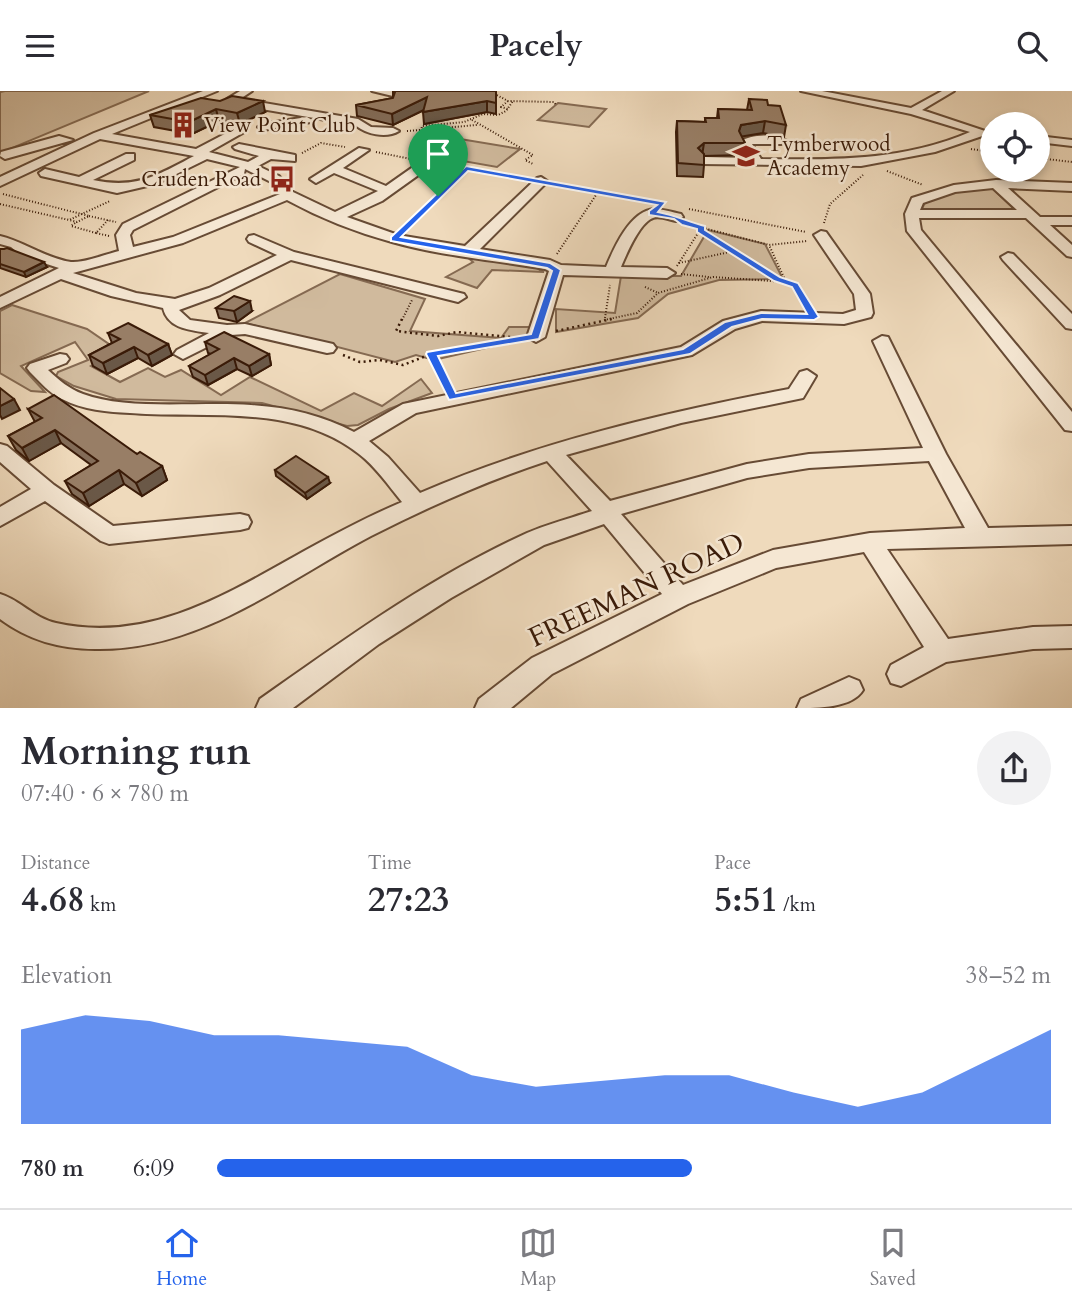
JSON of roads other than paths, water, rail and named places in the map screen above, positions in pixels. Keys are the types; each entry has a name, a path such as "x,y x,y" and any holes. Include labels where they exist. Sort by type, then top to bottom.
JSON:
{"street":[{"path":"0,182 98,135 212,91"},
{"path":"247,91 231,101 360,123 363,132 393,131"},
{"path":"377,91 397,95"},
{"path":"806,91 912,111 980,131"},
{"path":"912,111 949,91"},
{"path":"264,127 364,110"},
{"path":"45,173 117,189 148,184 242,129"},
{"path":"98,135 206,151"},
{"path":"705,161 844,164 866,162 949,145 980,135"},
{"path":"162,136 275,179 288,195 333,218 394,239 553,268 673,268"},
{"path":"5,155 59,139 82,142"},
{"path":"757,162 745,142 762,139 781,141"},
{"path":"1050,140 1072,143"},
{"path":"239,147 291,158"},
{"path":"316,179 363,150"},
{"path":"127,253 123,235 130,226 188,199 269,155"},
{"path":"80,181 130,157"},
{"path":"333,218 372,201 427,163"},
{"path":"332,169 354,174 371,185 388,190"},
{"path":"467,253 541,181"},
{"path":"996,184 1072,253"},
{"path":"1072,187 996,184 957,186 937,191 917,201 912,214 914,231 1063,401 1072,425"},
{"path":"0,303 66,270 189,236 241,212 288,195"},
{"path":"612,270 620,251 645,216 657,208 676,217"},
{"path":"912,214 1072,221"},
{"path":"254,239 289,255 458,297"},
{"path":"356,441 410,408 686,351 729,325 761,316 844,319 864,313 862,294 818,239"},
{"path":"0,240 16,244 27,253 66,270 82,281 176,304"},
{"path":"289,255 170,309 175,318 186,324 227,330 244,328 327,348"},
{"path":"1008,257 1072,324"},
{"path":"536,337 553,268"},
{"path":"183,354 227,330"},
{"path":"882,341 936,454 981,536"},
{"path":"60,359 36,368 59,390 81,400 111,406 279,413 320,425 356,441 385,465 415,503"},
{"path":"0,604 14,617 39,630 62,636 100,640 131,638 176,628 213,615 415,503 518,463 609,434 678,416 796,394 807,376"},
{"path":"0,451 46,491 109,535 240,522"},
{"path":"552,453 679,597"},
{"path":"270,708 370,636 442,591 536,539 606,512 747,471 809,461 936,454"},
{"path":"0,518 46,491"},
{"name":"FREEMAN ROAD","path":"489,708 542,666 679,597 773,559 870,542 981,536 1072,535"},
{"path":"870,542 941,651"},
{"path":"901,674 941,651 1033,638 1072,637"},
{"path":"813,707 849,690"}],"place":[{"name":"View Point Club","path":"183,125"},
{"name":"Tymberwood Academy","path":"746,156"},
{"name":"Cruden Road","path":"282,179"}]}
